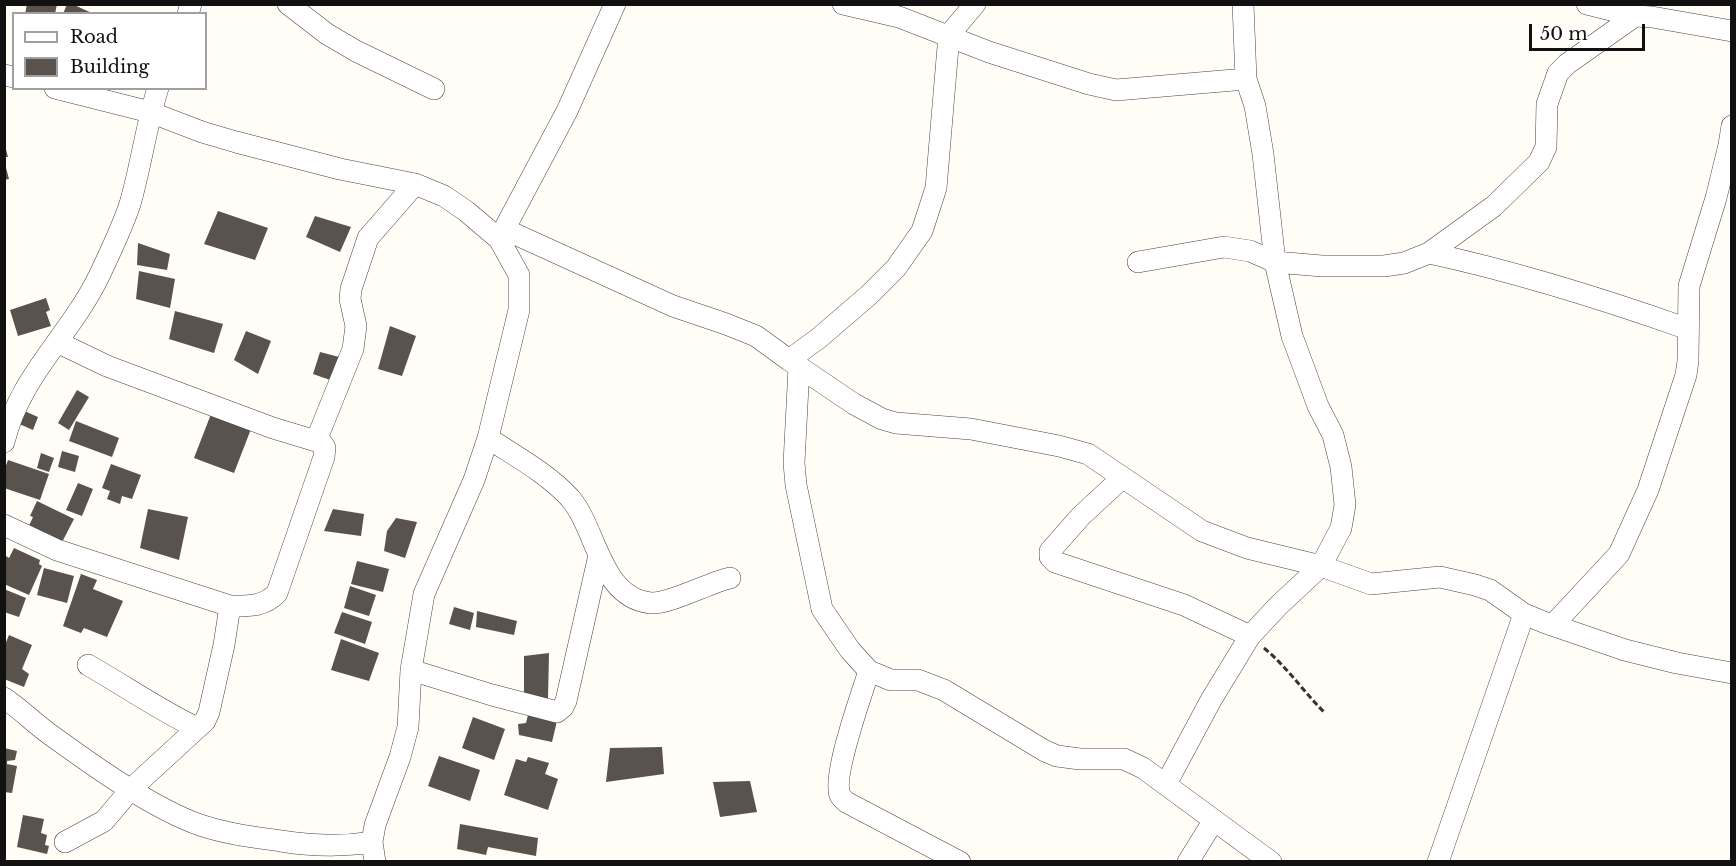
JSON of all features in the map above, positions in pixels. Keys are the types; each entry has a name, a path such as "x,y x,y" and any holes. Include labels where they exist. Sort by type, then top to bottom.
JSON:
{"street":[{"path":"288,4 327,34 356,51 434,89"},
{"path":"501,234 567,111 615,4"},
{"path":"843,4 899,17 1052,73 1116,90 1246,79"},
{"path":"975,4 949,35 936,188 922,231 896,268 794,364 796,485 822,609 850,650 869,671 891,680 918,680 944,690 1057,756 1080,759 1124,759 1143,768 1270,861"},
{"path":"1167,784 1211,700 1250,636 1321,566 1341,528 1345,505 1341,467 1333,435 1318,406 1292,336 1275,262 1262,144 1255,106 1246,79 1243,4"},
{"path":"1587,4 1635,16 1731,31"},
{"path":"1138,262 1224,247 1250,251 1275,262 1322,266 1384,266 1404,263 1429,253 1494,206 1539,162 1546,147 1547,104 1558,73 1635,16"},
{"path":"63,90 150,112 202,132 340,170 415,184 444,196 501,234 673,306 756,336 854,404 882,419 896,423 971,429 1088,454 1202,531 1247,548 1321,566 1371,584 1440,577 1452,579 1490,590 1524,614 1625,650 1731,673"},
{"path":"4,442 15,409 39,364 80,311 98,277 129,205 150,112 157,90"},
{"path":"1552,625 1619,554 1630,535 1648,490 1686,375 1689,286 1730,145 1731,126"},
{"path":"316,441 353,349 356,326 350,299 351,289 368,238 415,184"},
{"path":"4,698 55,738 131,789 176,815 199,825 237,835 374,852 375,825 400,757 408,727 411,670 424,594 474,480 488,438 519,310 519,275 501,234"},
{"path":"1429,253 1522,274 1688,329"},
{"path":"4,525 57,550 230,606 257,606 270,601 277,593 324,457 325,448 322,443 273,428 107,366 57,342"},
{"path":"488,438 547,478 570,498 581,515 611,576 624,592 645,602 654,603 729,578"},
{"path":"1122,478 1081,516 1050,551 1050,557 1055,562 1184,605 1250,636"},
{"path":"411,670 557,712 566,700 599,555"},
{"path":"65,842 104,821 131,789 205,721 224,645 230,606"},
{"path":"1438,861 1524,614"},
{"path":"88,665 129,688 163,712 197,728"},
{"path":"869,671 843,757 840,796 846,802 960,861"},
{"path":"1188,861 1214,820"}],"path":[{"path":"1250,636 1282,663 1324,712"}],"building":[{"path":"27,4 57,4 55,12 25,12"},
{"path":"67,4 72,4 90,12 64,12"},
{"path":"4,142 8,157 4,157"},
{"path":"4,165 9,179 4,180"},
{"path":"218,211 268,228 255,260 204,244"},
{"path":"315,216 351,227 340,252 306,237"},
{"path":"138,243 170,254 167,270 137,265"},
{"path":"139,271 175,279 170,308 136,299"},
{"path":"46,298 50,310 46,312 51,326 18,336 10,310"},
{"path":"175,311 223,324 214,353 169,339"},
{"path":"390,326 416,336 402,376 378,369"},
{"path":"246,331 271,341 258,374 234,360"},
{"path":"320,352 343,358 333,381 313,374"},
{"path":"77,390 89,397 69,430 58,423"},
{"path":"22,410 38,417 33,430 17,423"},
{"path":"211,414 251,429 234,473 194,458"},
{"path":"76,421 119,438 112,457 69,441"},
{"path":"62,451 79,456 75,472 58,467"},
{"path":"41,453 54,458 49,472 37,468"},
{"path":"8,460 49,474 40,500 4,488 4,471"},
{"path":"111,464 141,475 132,499 122,496 120,504 107,499 110,491 102,488"},
{"path":"78,483 93,489 82,516 66,510"},
{"path":"37,501 74,519 60,546 27,530"},
{"path":"148,509 188,517 179,560 140,548"},
{"path":"333,509 364,514 361,536 324,531"},
{"path":"396,518 417,522 405,558 384,551 387,531"},
{"path":"14,548 40,560 39,564 42,566 29,595 4,584 4,560 6,556 9,558"},
{"path":"357,561 389,569 383,592 351,584"},
{"path":"44,568 74,576 67,603 37,595"},
{"path":"81,574 97,580 93,589 123,601 107,637 84,628 81,633 63,626"},
{"path":"350,586 376,595 369,616 344,608"},
{"path":"4,589 26,598 19,617 4,612"},
{"path":"454,607 474,613 470,630 449,624"},
{"path":"477,611 517,621 514,635 476,627"},
{"path":"342,612 372,622 365,644 334,633"},
{"path":"9,635 32,645 22,669 29,674 24,687 4,679 4,647"},
{"path":"341,639 379,653 369,681 331,670"},
{"path":"549,653 548,699 524,696 524,656"},
{"path":"528,715 557,721 552,742 519,735 518,724 526,723"},
{"path":"473,717 505,729 494,760 462,748"},
{"path":"662,747 664,774 606,782 610,748"},
{"path":"4,748 17,751 15,760 7,761 7,764 17,766 12,793 4,792"},
{"path":"439,756 480,770 470,801 428,786"},
{"path":"528,757 549,763 545,774 558,779 548,810 504,795 516,759 526,762"},
{"path":"750,781 757,812 720,817 713,782"},
{"path":"23,815 44,819 41,833 47,835 45,845 49,846 47,854 17,847"},
{"path":"460,824 538,838 536,856 488,847 486,855 457,849"}]}
